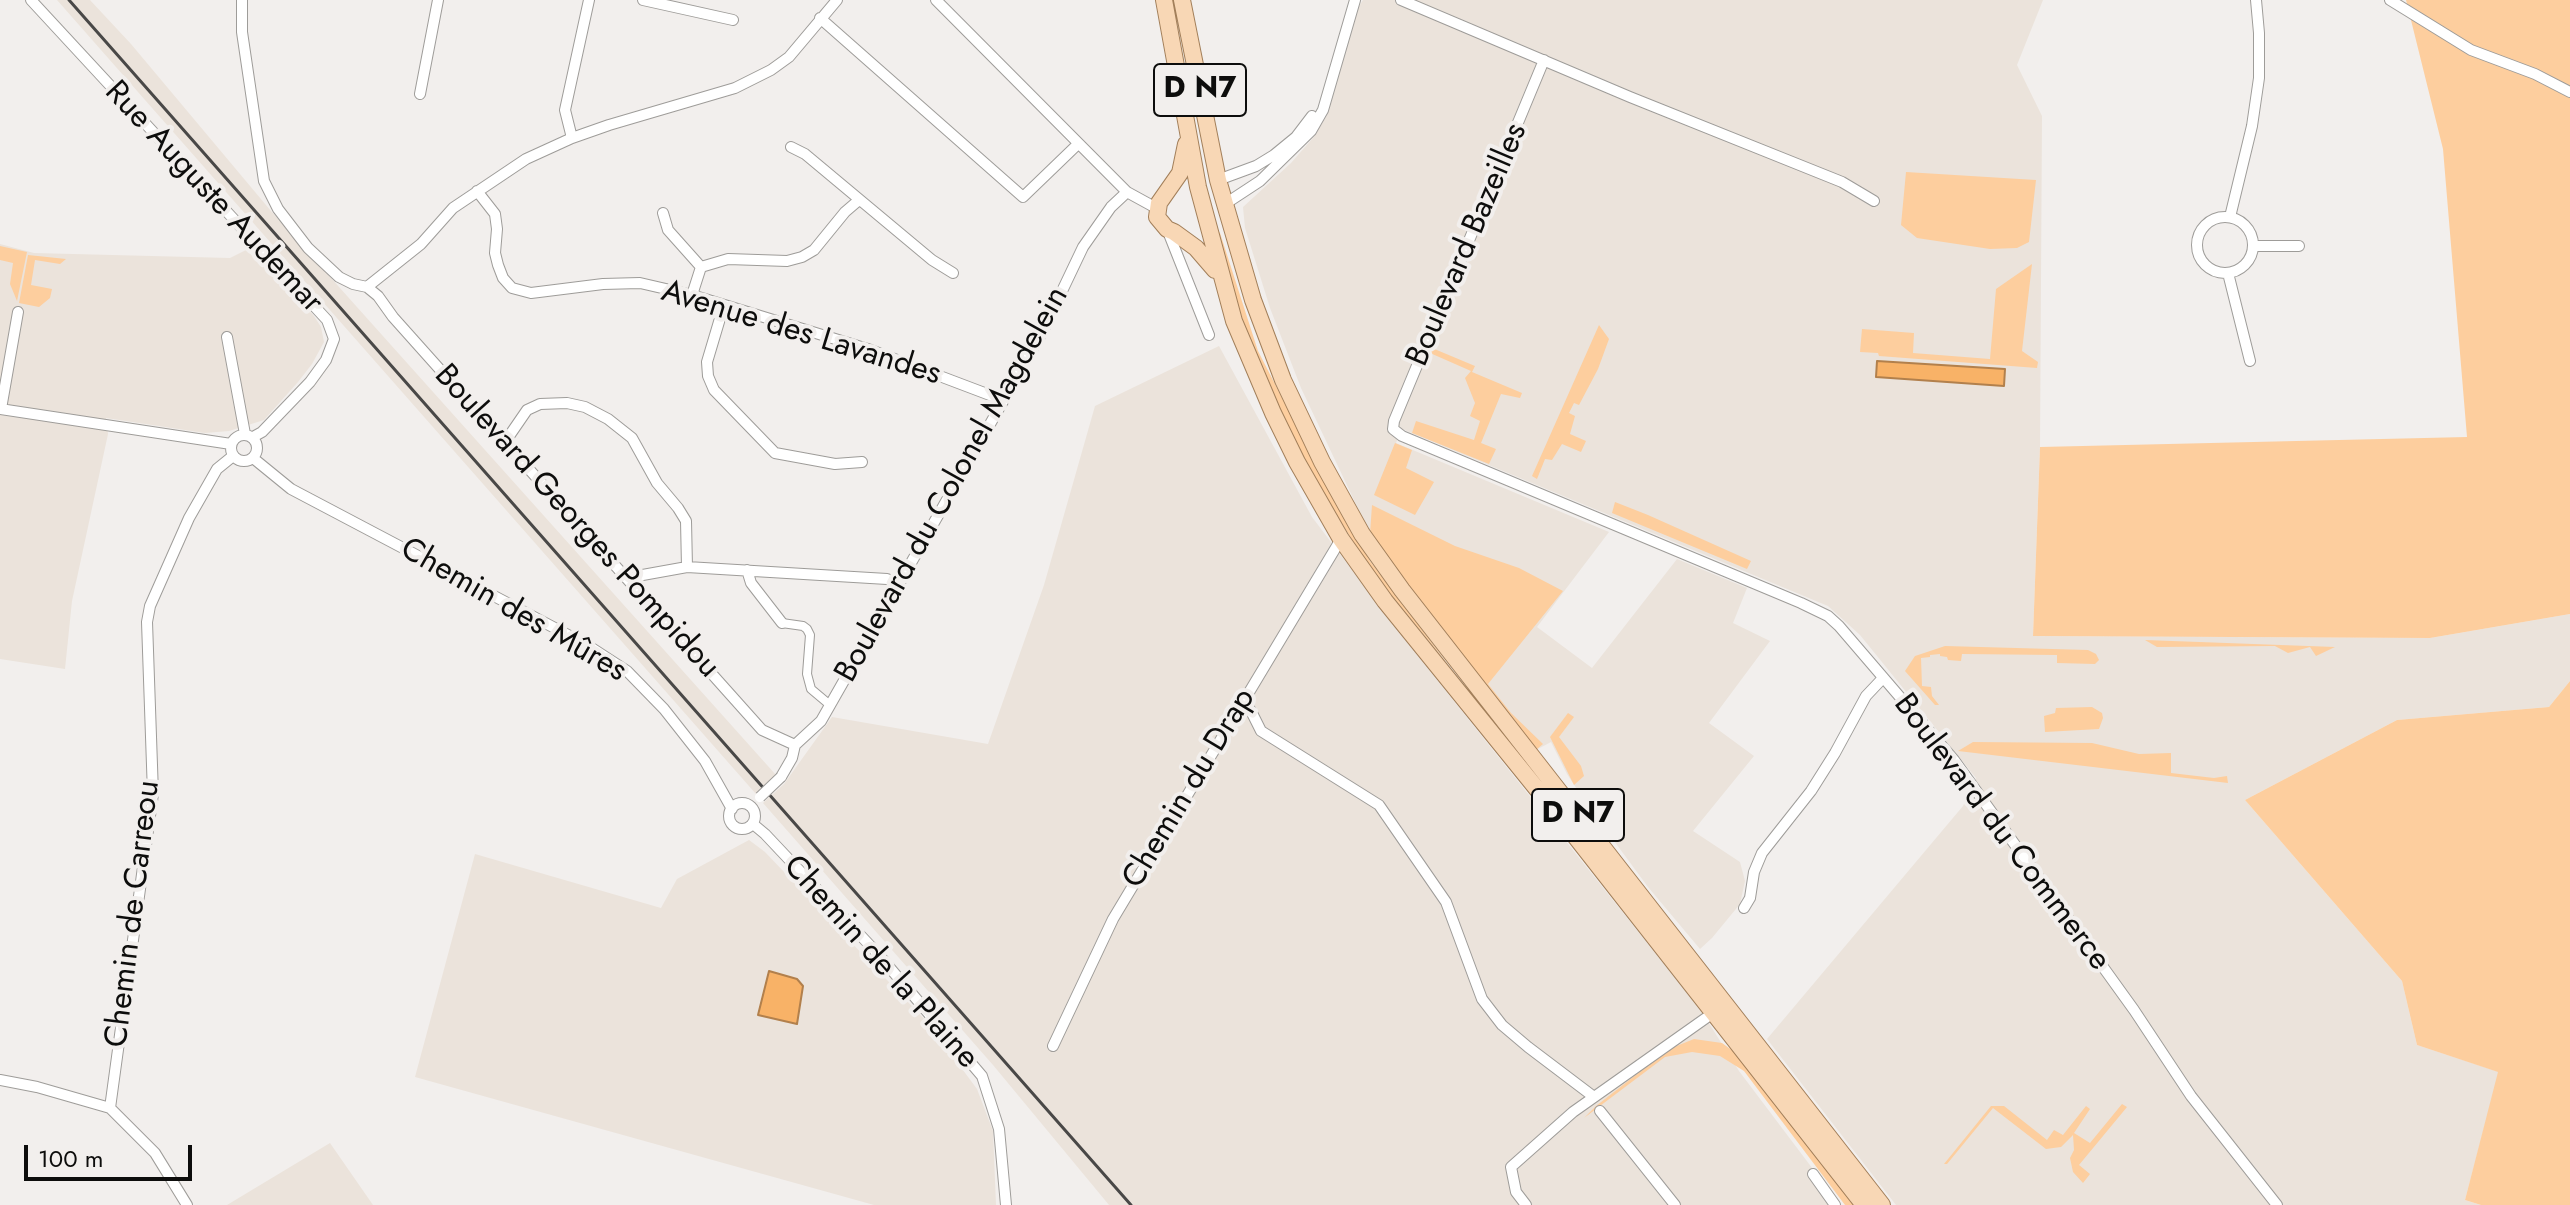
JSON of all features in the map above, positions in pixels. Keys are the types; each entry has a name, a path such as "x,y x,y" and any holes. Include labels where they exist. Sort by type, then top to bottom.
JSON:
{"main road":[{"name":"D N7","path":"1164,0 1198,187 1234,321 1261,389 1297,462 1341,539 1385,601 1575,836 1864,1205"},
{"name":"D N7","path":"1182,0 1218,180 1253,300 1283,380 1327,472 1368,543 1882,1205"},
{"path":"1187,132 1180,173 1160,203 1157,217 1196,248 1221,278"},
{"path":"1160,203 1218,180"},
{"path":"1170,230 1191,226 1225,204"}],"street":[{"name":"Rue Auguste Audemar","path":"31,0 327,320 334,339 326,360 310,382 262,432 249,436"},
{"path":"242,0 242,32 264,181 278,209 308,248 339,277 367,287 421,244 453,208 526,159 572,138 735,88 771,70 789,57 837,0"},
{"path":"420,94 438,0"},
{"path":"572,138 565,110 589,0"},
{"path":"643,0 733,20"},
{"path":"936,0 1127,192 1160,203"},
{"path":"1218,180 1256,166 1274,155 1307,124 1322,95 1348,0"},
{"path":"1225,204 1260,181 1311,131 1323,110 1355,0"},
{"path":"1401,0 1842,182 1874,201"},
{"path":"2230,217 2252,126 2259,78 2256,0"},
{"path":"2390,0 2471,50 2535,74 2570,92"},
{"path":"820,18 1023,197 1078,144"},
{"name":"Boulevard Bazeilles","path":"1393,429 1544,60"},
{"path":"791,147 805,154 932,260 953,273"},
{"name":"Avenue des Lavandes","path":"477,191 495,214 498,265 503,278 512,288 531,293 640,283 692,295 871,350 1003,400"},
{"name":"Boulevard du Colonel Magdelein","path":"751,806 781,777 792,758 795,745 821,721 1049,322 1083,247 1111,207 1127,192"},
{"path":"701,267 728,259 787,261 802,257 814,250 859,200"},
{"path":"663,213 668,230 701,267"},
{"path":"2230,217 2246,225 2253,246 2250,259 2244,266 2228,273 2210,269 2203,262 2197,244 2204,226 2212,220 2230,217"},
{"path":"1170,230 1209,335"},
{"path":"2253,246 2299,246"},
{"path":"692,295 701,267"},
{"path":"2228,273 2250,361"},
{"name":"Boulevard Georges Pompidou","path":"367,287 762,730 795,745"},
{"path":"724,305 707,362 708,376 714,390 775,453 835,464 862,462"},
{"path":"18,312 1,409 231,444"},
{"path":"227,337 249,436 257,444 253,458 243,461 233,456 231,444 236,436 249,436"},
{"path":"505,442 527,410 540,404 567,403 585,407 608,419 632,438 657,483 686,521 687,567"},
{"name":"Boulevard du Commerce","path":"1393,429 1402,436 1817,611 1839,626 1954,760 2134,1010 2191,1096 2277,1205"},
{"name":"Chemin de Carreou","path":"110,1108 153,794 147,622 150,606 189,518 217,469 233,456"},
{"name":"Chemin des Mûres","path":"253,458 291,489 587,645 627,671 664,709 705,761 732,809"},
{"name":"Chemin du Drap","path":"1053,1046 1113,919 1341,539"},
{"path":"629,581 637,576 687,567 887,579 898,584"},
{"path":"747,570 751,583 782,623 807,629 810,635 807,674 811,689 830,705"},
{"path":"1744,908 1750,898 1754,872 1762,853 1811,791 1866,696 1883,678"},
{"path":"1243,701 1261,731 1379,805 1446,902 1482,999 1502,1025 1594,1097"},
{"path":"741,803 751,806 755,818 753,824 743,829 735,826 730,819 732,809 741,803"},
{"name":"Chemin de la Plaine","path":"753,824 878,954 982,1076 999,1129 1006,1205"},
{"path":"1526,1205 1516,1192 1511,1167 1573,1112 1713,1013"},
{"path":"0,1080 110,1108 155,1153 187,1205"},
{"path":"1600,1111 1675,1205"},
{"path":"1813,1174 1835,1205"}],"shaded area":[{"path":"57,0 90,0 131,44 271,211 776,775 756,794"},
{"path":"1363,0 2043,0 2017,65 2042,116 2040,447 2033,636 2430,638 2570,614 2570,681 2549,707 2397,720 2245,800 2402,981 2417,1045 2499,1072 2465,1200 2481,1205 1896,1205 1767,1039 1963,806 1976,778 1860,635 1828,606 1402,429 1396,443 1609,532 1537,627 1592,668 1677,559 1747,588 1733,623 1770,641 1709,723 1754,756 1693,831 1740,862 1745,881 1740,904 1700,949 1648,887 1586,803 1551,742 1536,750 1370,534 1301,388 1270,308 1245,228 1243,207 1291,163 1326,117 1357,9"},
{"path":"2406,0 2570,0 2570,614 2430,638 2033,636 2040,447 2467,437 2443,149"},
{"path":"1906,172 2036,180 2029,242 2017,248 1990,249 1917,238 1901,225"},
{"path":"1217,230 1258,351 1325,481 1370,561 1451,668 1370,569 1302,458 1277,408 1250,340 1232,289"},
{"path":"0,244 34,253 230,258 246,250 314,316 321,327 324,342 312,364 264,420 229,431 205,433 106,418 108,434 72,601 65,669 0,659"},
{"path":"0,246 27,252 17,301 10,284 13,263 0,260"},
{"path":"28,255 66,259 60,264 35,260 31,285 52,289 50,298 39,307 19,303"},
{"path":"2032,264 2022,351 2038,362 2037,368 1860,352 1862,329 1914,333 1913,353 1990,359 1996,289"},
{"path":"1599,325 1609,339 1598,369 1579,405 1574,403 1569,413 1575,416 1570,434 1586,441 1581,452 1562,444 1552,460 1545,459 1537,479 1532,476"},
{"path":"1219,346 1312,517 1409,645 1700,1009 1739,1071 1840,1205 1109,1205 993,1065 763,803 784,784 832,717 988,744 1044,585 1095,406"},
{"path":"1432,348 1475,366 1472,372 1522,393 1520,398 1501,394 1481,443 1496,449 1489,464 1412,433 1416,421 1474,440 1480,421 1470,416 1475,403 1465,378 1471,371 1430,353"},
{"path":"1877,361 2005,369 2004,386 1876,377"},
{"path":"1395,443 1412,450 1406,468 1434,482 1415,515 1374,495"},
{"path":"1615,502 1751,561 1747,569 1612,513"},
{"path":"1372,505 1455,546 1519,568 1563,591 1488,684 1511,713 1543,744 1536,750 1437,628 1370,534"},
{"path":"2145,640 2335,647 2316,656 2310,647 2288,653 2275,646 2157,647"},
{"path":"1945,646 2088,650 2096,654 2099,660 2095,664 2057,663 2057,655 1962,654 1961,661 1948,660 1940,654 1930,655 1921,658 1922,686 1931,687 1932,696 1939,705 1935,705 1905,671 1915,656"},
{"path":"2570,681 2570,1205 2481,1205 2465,1200 2498,1072 2417,1045 2402,981 2245,800 2397,720 2549,707"},
{"path":"2092,707 2102,713 2099,729 2045,732 2044,716 2055,713 2056,708"},
{"path":"1568,713 1574,717 1559,737 1581,766 1584,776 1574,785 1550,737"},
{"path":"1973,742 2092,743 2139,754 2171,753 2171,773 2214,778 2227,776 2228,783 1958,751"},
{"path":"749,840 765,852 928,1023 977,1089 993,1131 996,1205 874,1205 415,1077 475,854 661,908 677,879"},
{"path":"769,971 797,979 803,986 797,1024 758,1015"},
{"path":"1694,1039 1722,1043 1736,1053 1854,1205 1845,1205 1744,1071 1720,1056 1692,1052 1665,1057 1584,1118 1669,1049"},
{"path":"2122,1104 2127,1107 2079,1165 2090,1174 2083,1183 2073,1172 2070,1158 2074,1150 2073,1135 2061,1147 2046,1149 1993,1108 1944,1164 1991,1106 2004,1106 2047,1140 2054,1130 2063,1135 2086,1106 2090,1109 2074,1133 2090,1143"},
{"path":"330,1143 373,1205 227,1205"}],"railway":[{"path":"69,0 1131,1205"}]}
